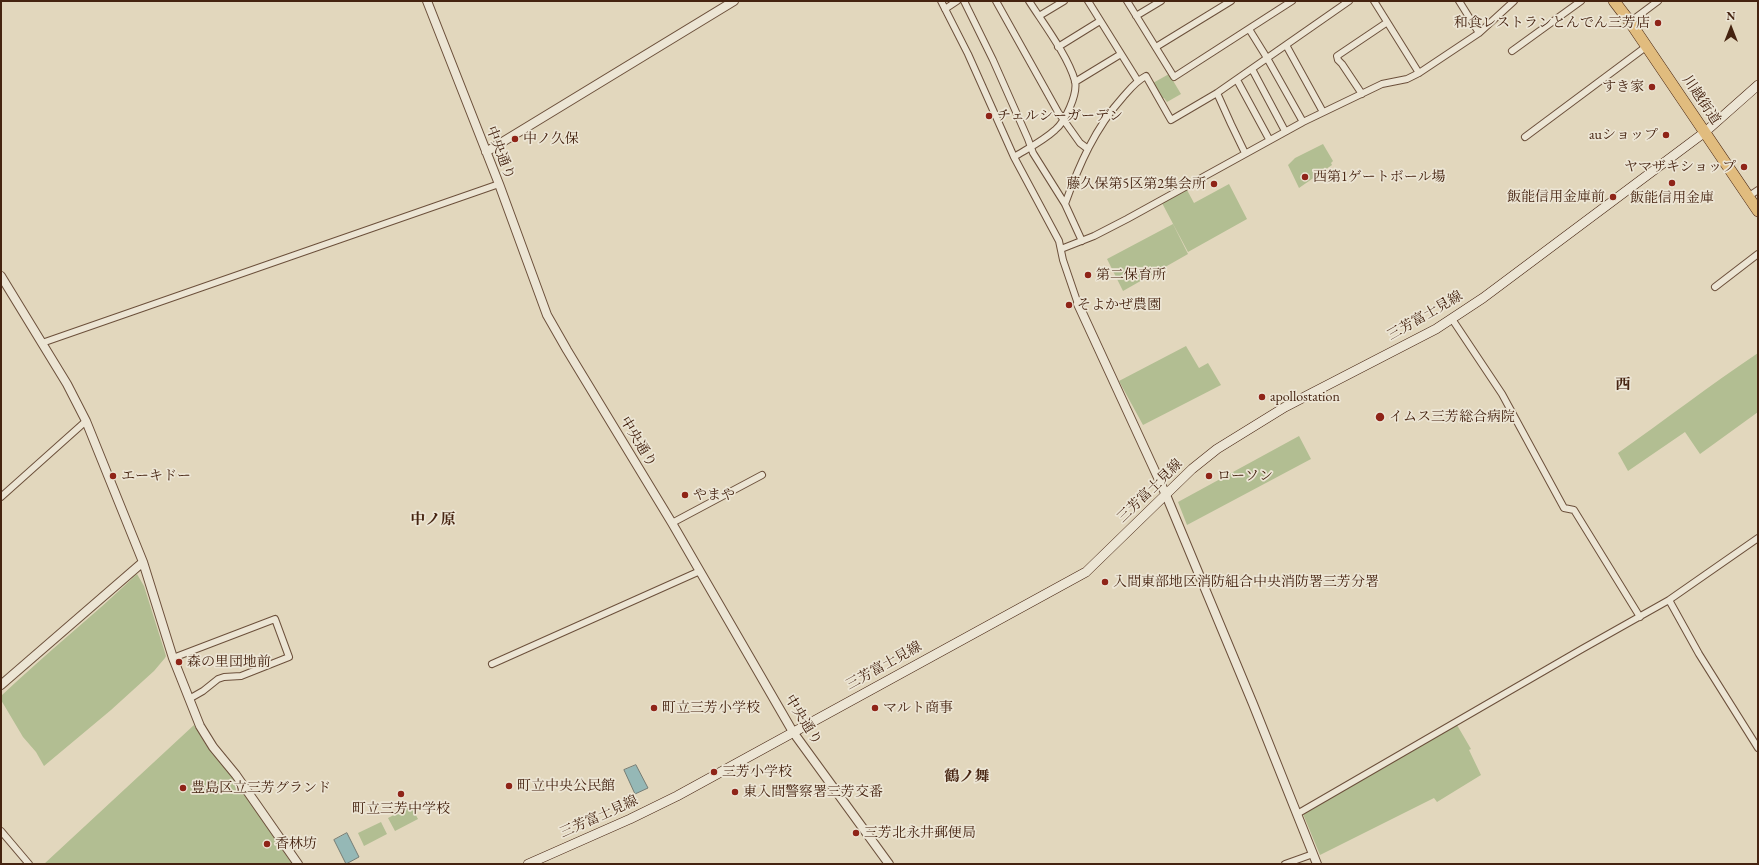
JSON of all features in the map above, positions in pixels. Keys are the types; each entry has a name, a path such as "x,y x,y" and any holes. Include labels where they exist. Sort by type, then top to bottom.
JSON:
{"highway":[{"name":"川越街道","path":"1617,3 1705,132 1753,193 1758,211"}],"main road":[{"name":"三芳富士見線","path":"528,864 630,819 677,796 1086,572 1166,494 1197,465 1217,449 1285,407 1420,338 1452,319 1537,258 1705,132 1758,85"}],"street":[{"name":"中央通り","path":"427,1 486,152 547,315 566,350 672,523 793,732 889,864"},
{"path":"486,152 734,1"},
{"path":"940,1 968,54 1014,157 1059,241 1078,304 1166,494 1253,704 1317,864"},
{"path":"945,9 957,1"},
{"path":"964,1 993,60 1033,153 1065,204 1082,241"},
{"path":"996,1 1058,112 1080,142 1088,149"},
{"path":"1014,157 1055,130 1064,119 1070,107 1075,82 1058,47 1029,1"},
{"path":"1039,16 1064,1"},
{"path":"1088,1 1138,81"},
{"path":"1127,1 1174,77 1249,29 1282,4 1292,1"},
{"path":"1136,16 1161,1"},
{"path":"1156,47 1232,1"},
{"path":"1065,204 1076,174 1104,119 1138,81 1146,76 1171,120 1218,93 1349,1"},
{"path":"1374,1 1386,23 1419,72"},
{"path":"1459,1 1480,33"},
{"path":"1061,249 1082,241 1151,206 1269,139 1323,112 1382,84 1407,79 1480,33 1514,1"},
{"path":"1512,51 1581,1"},
{"path":"1630,22 1658,1"},
{"path":"1058,47 1100,21"},
{"path":"1362,94 1338,60 1337,56 1386,23"},
{"path":"1249,29 1268,58 1303,122"},
{"path":"1286,45 1323,112"},
{"path":"1525,136 1647,46"},
{"path":"1075,82 1121,54"},
{"path":"1252,70 1285,131"},
{"path":"1237,80 1269,139"},
{"path":"1218,93 1230,124 1246,153"},
{"path":"42,343 498,184"},
{"path":"1715,287 1758,254"},
{"path":"1,276 67,384 86,421 143,562 173,658 200,726 298,864"},
{"path":"1452,319 1502,394 1564,508 1574,510 1640,617"},
{"path":"1,497 86,421"},
{"path":"672,523 762,476"},
{"path":"1297,814 1582,648 1669,600 1758,538"},
{"path":"1,685 143,562"},
{"path":"492,664 700,571"},
{"path":"1669,600 1699,654 1758,748"},
{"path":"173,658 275,619 289,657 241,676 224,677 218,679 203,692 189,699"},
{"path":"1,831 29,864"},
{"path":"1285,864 1313,854"}],"green space":[{"path":"1169,74 1181,94 1167,102 1164,98 1162,98 1153,83"},
{"name":"西第1ゲートボール場","path":"1323,144 1333,161 1331,163 1332,165 1299,188 1288,165 1295,158"},
{"path":"1229,184 1247,219 1188,252 1162,203 1187,190 1194,203"},
{"path":"1173,224 1188,254 1123,291 1107,259"},
{"path":"1186,346 1199,368 1208,363 1221,385 1143,425 1119,381"},
{"path":"1758,353 1758,412 1700,454 1685,432 1628,471 1618,453 1722,377"},
{"path":"1299,436 1311,459 1187,525 1178,502"},
{"path":"137,574 144,586 166,656 154,671 111,710 44,766 36,752 23,737 1,700 1,696"},
{"name":"豊島区立三芳グランド","path":"194,725 206,745 233,778 292,864 44,864"},
{"path":"1457,725 1471,749 1469,750 1481,775 1437,802 1434,798 1320,855 1303,814"},
{"path":"411,806 418,819 395,831 388,818"},
{"path":"381,822 387,834 364,846 358,833"}],"water":[{"path":"636,765 648,788 635,794 624,770"},
{"path":"347,833 359,857 346,864 334,840"}],"place":[{"name":"和食レストランとんでん三芳店","path":"1658,23"},
{"name":"すき家","path":"1652,87"},
{"name":"チェルシーガーデン","path":"989,116"},
{"name":"auショップ","path":"1666,135"},
{"name":"中ノ久保","path":"515,139"},
{"name":"ヤマザキショップ","path":"1744,167"},
{"name":"西第1ゲートボール場","path":"1305,177"},
{"name":"飯能信用金庫","path":"1672,183"},
{"name":"藤久保第5区第2集会所","path":"1214,184"},
{"name":"飯能信用金庫前","path":"1613,197"},
{"name":"第二保育所","path":"1088,275"},
{"name":"そよかぜ農園","path":"1069,305"},
{"name":"apollostation","path":"1262,397"},
{"name":"イムス三芳総合病院","path":"1380,417"},
{"name":"エーキドー","path":"113,476"},
{"name":"ローソン","path":"1209,476"},
{"name":"やまや","path":"685,495"},
{"name":"入間東部地区消防組合中央消防署三芳分署","path":"1105,582"},
{"name":"森の里団地前","path":"179,662"},
{"name":"町立三芳小学校","path":"654,708"},
{"name":"マルト商事","path":"875,708"},
{"name":"三芳小学校","path":"714,772"},
{"name":"町立中央公民館","path":"509,786"},
{"name":"豊島区立三芳グランド","path":"183,788"},
{"name":"東入間警察署三芳交番","path":"735,792"},
{"name":"町立三芳中学校","path":"401,794"},
{"name":"三芳北永井郵便局","path":"856,833"},
{"name":"香林坊","path":"267,844"}],"district":[{"name":"西","path":"1623,385"},
{"name":"中ノ原","path":"433,520"},
{"name":"鶴ノ舞","path":"967,777"}]}
